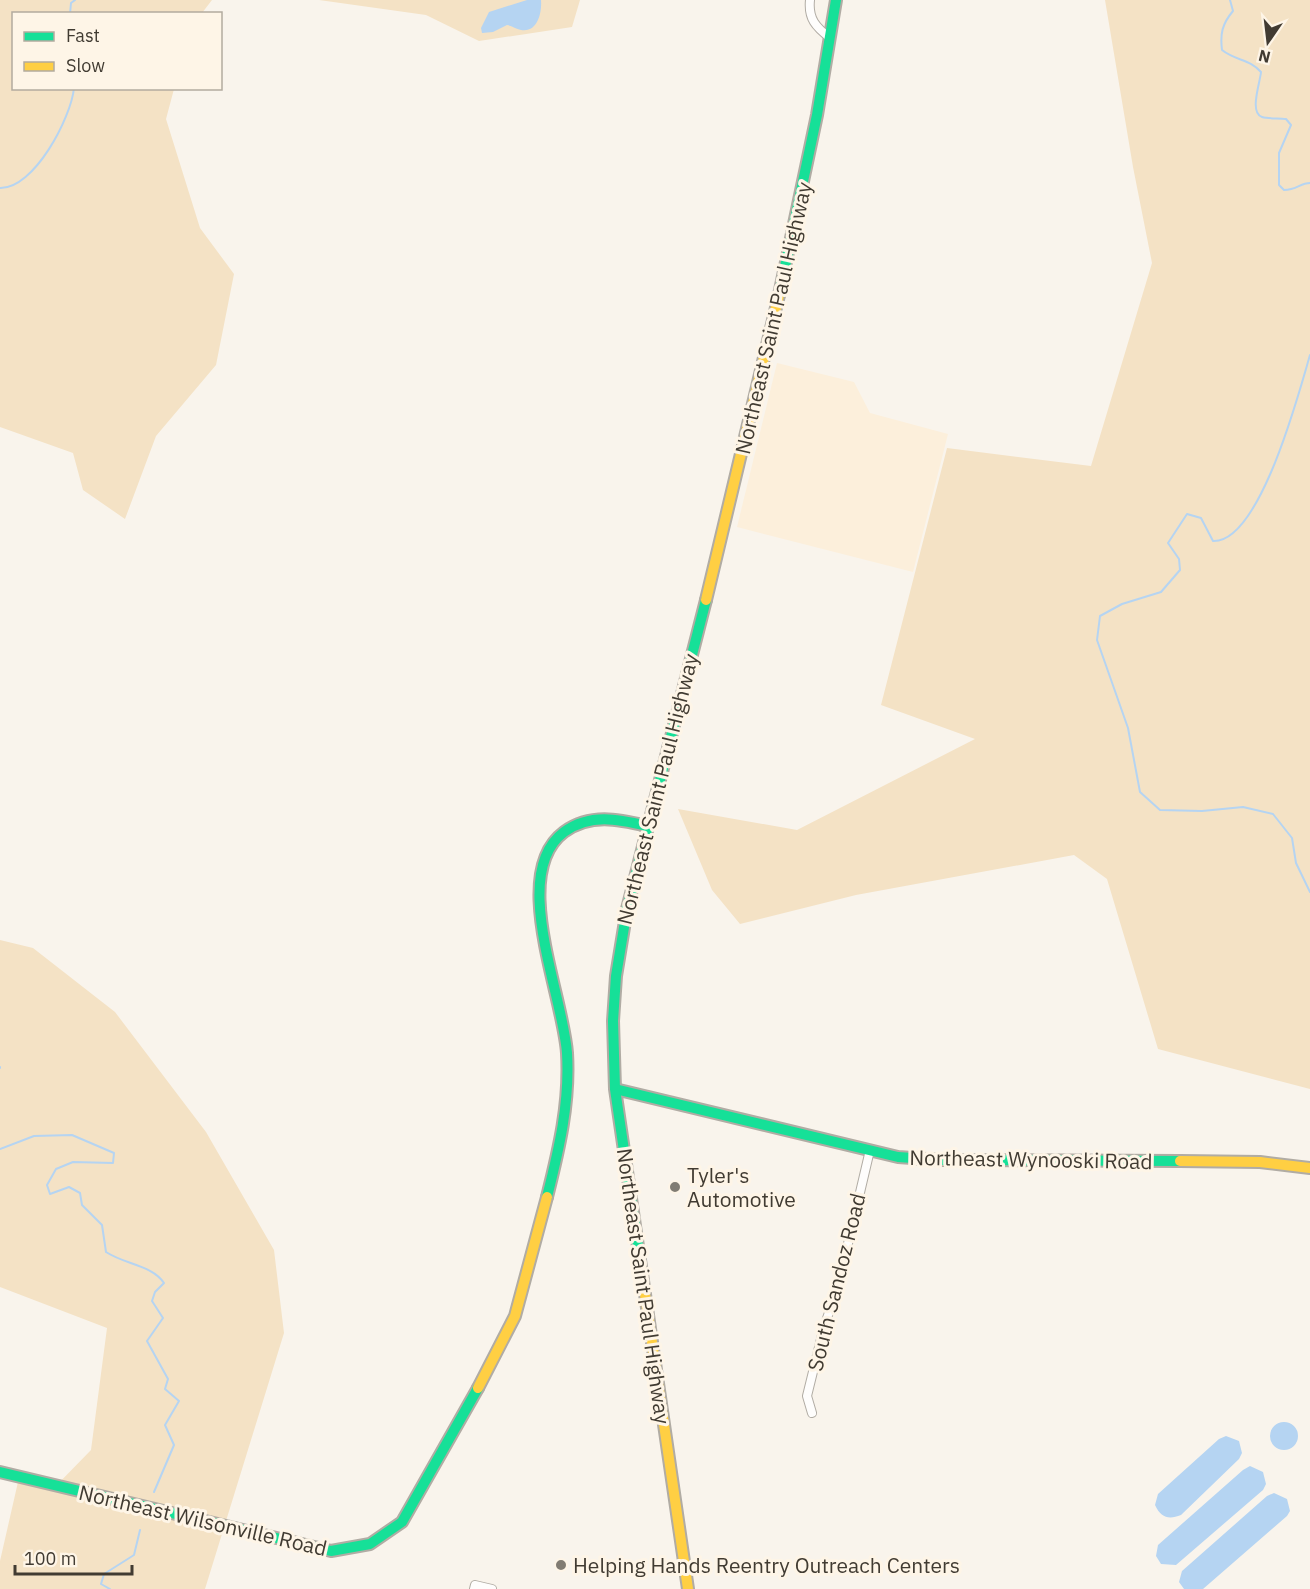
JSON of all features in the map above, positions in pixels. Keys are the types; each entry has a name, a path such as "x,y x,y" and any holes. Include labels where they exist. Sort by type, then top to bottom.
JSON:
{"main road":[{"name":"Northeast Saint Paul Highway","path":"688,1589 615,1089 612,1038 615,972 647,826 785,278 810,160 836,0"},
{"name":"Northeast Wilsonville Road","path":"0,1472 332,1551 365,1547 386,1536 402,1522 475,1394 515,1316 562,1138 568,1079 568,1049 539,897 538,880 541,864 555,840 583,820 604,817 647,826"},
{"name":"Northeast Wynooski Road","path":"615,1089 898,1157 941,1160 1260,1162 1310,1168"}],"street":[{"path":"810,0 811,19 830,39"},
{"name":"South Sandoz Road","path":"812,1413 807,1396 838,1286 870,1150"},
{"path":"475,1587 492,1589"}],"shaded area":[{"path":"0,0 212,0 203,12 12,12 12,90 174,90 166,119 200,228 234,274 216,365 156,436 125,519 83,490 73,453 0,427"},
{"path":"319,0 580,0 572,27 479,41 426,15"},
{"path":"1105,0 1310,0 1310,1089 1158,1049 1107,879 1074,855 856,895 740,924 712,890 678,809 797,830 975,739 881,705 947,448 1091,466 1152,263 1133,167"},
{"path":"777,363 854,382 870,413 948,434 913,572 737,527"},
{"path":"0,940 33,948 115,1012 206,1132 274,1250 284,1333 205,1589 0,1589 0,1561 18,1482 51,1491 91,1450 107,1328 0,1287"}],"water":[{"path":"527,0 541,0 540,16 531,28 521,30 507,25 493,32 482,33 481,28 489,12"},
{"path":"1284,1422 1294,1426 1298,1436 1294,1446 1284,1450 1274,1446 1270,1436 1274,1426"},
{"path":"1226,1436 1239,1441 1242,1453 1239,1459 1181,1515 1169,1517 1163,1515 1155,1505 1158,1494 1219,1439"},
{"path":"1250,1466 1263,1472 1266,1484 1263,1490 1176,1565 1161,1564 1156,1556 1158,1545"},
{"path":"1274,1493 1287,1499 1290,1511 1287,1516 1203,1589 1184,1589 1179,1582 1182,1571 1267,1496"}],"waterway":[{"path":"70,12 71,3 75,0"},
{"path":"1230,0 1233,11 1223,29 1222,50 1261,72 1256,97 1258,114 1265,118 1286,119 1291,125 1279,153 1279,185 1284,190 1310,183"},
{"path":"0,188 13,185 38,165 58,133 74,90"},
{"path":"1310,355 1275,463 1246,518 1230,535 1213,541 1201,518 1187,514 1168,543 1179,559 1180,570 1161,592 1122,604 1100,616 1097,640 1128,728 1140,792 1160,810 1202,811 1243,807 1273,814 1292,838 1296,863 1310,892"},
{"path":"0,1149 34,1136 72,1135 114,1153 113,1163 73,1162 56,1169 47,1185 50,1194 69,1187 80,1193 82,1205 102,1225 106,1252 153,1272 164,1283 155,1292 152,1301 163,1318 147,1341 168,1379 165,1389 179,1401 165,1425 174,1445 154,1492"},
{"path":"110,1589 101,1584 104,1574 134,1555 140,1530"}],"traffic: fast":[{"path":"779,295 817,115 836,0"},
{"path":"640,1260 615,1089 613,1021 616,976 627,909 706,600"},
{"path":"547,1197 563,1126 567,1090 567,1053 543,936 540,904 541,876 548,851 564,832 574,826 604,819 647,826"},
{"path":"615,1089 898,1157 941,1160 1180,1161"},
{"path":"0,1472 331,1551 370,1544 402,1522 478,1388"}],"traffic: slow":[{"path":"706,600 779,295"},
{"path":"1180,1161 1260,1162 1310,1168"},
{"path":"478,1388 515,1316 547,1197"},
{"path":"640,1260 688,1589"}],"place":[{"name":"Tyler's Automotive","path":"675,1187"},
{"name":"Helping Hands Reentry Outreach Centers","path":"561,1565"}]}
